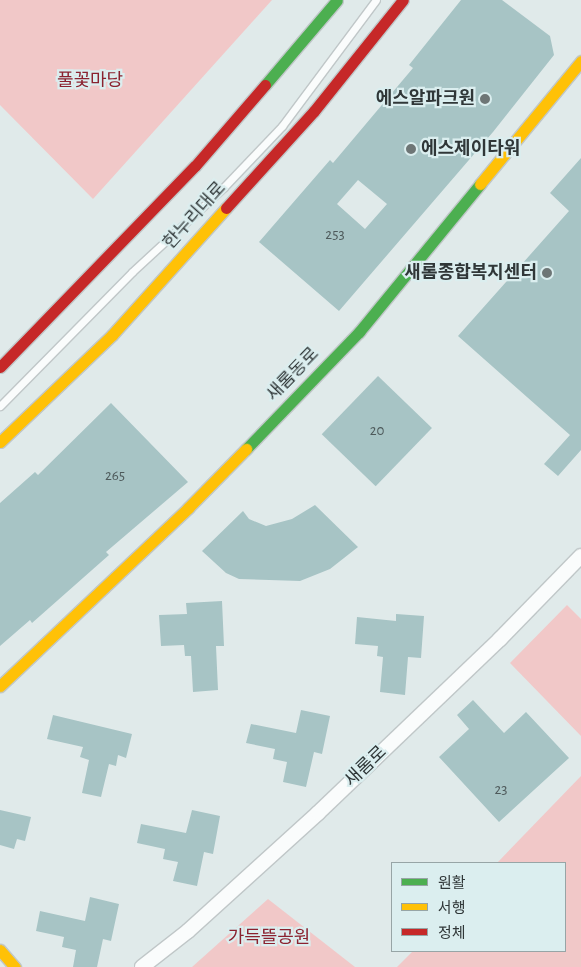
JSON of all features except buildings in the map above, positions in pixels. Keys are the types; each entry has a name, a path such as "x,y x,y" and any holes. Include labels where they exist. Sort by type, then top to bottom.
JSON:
{"street":[{"name":"한누리대로","path":"0,367 195,166 337,0"},
{"name":"한누리대로","path":"0,442 112,335 314,112 403,0"},
{"name":"새롬동로","path":"0,686 188,508 358,332 581,61"},
{"name":"새롬로","path":"142,967 188,931 318,813 500,639 581,556"},
{"path":"0,950 14,967"}],"lane":[{"path":"0,406 132,272 224,188 276,132 376,0"}],"green space":[{"name":"풀꽃마당","path":"0,0 272,0 93,199 0,105"},
{"path":"567,605 581,619 581,736 510,663"},
{"path":"581,776 581,967 397,967 412,952 566,952 566,862 498,862"},
{"name":"가득뜰공원","path":"268,899 355,967 192,967"}],"traffic: fast":[{"path":"265,85 337,0"},
{"path":"246,449 359,332 480,184"}],"traffic: slow":[{"path":"480,184 581,61"},
{"path":"0,442 112,335 226,208"},
{"path":"0,686 188,508 246,449"},
{"path":"0,950 15,967"}],"traffic: jam":[{"path":"226,208 314,111 403,0"},
{"path":"0,367 195,166 265,85"}],"place":[{"name":"에스알파크원","path":"485,99"},
{"name":"에스제이타워","path":"411,149"},
{"name":"새롬종합복지센터","path":"547,273"}]}
